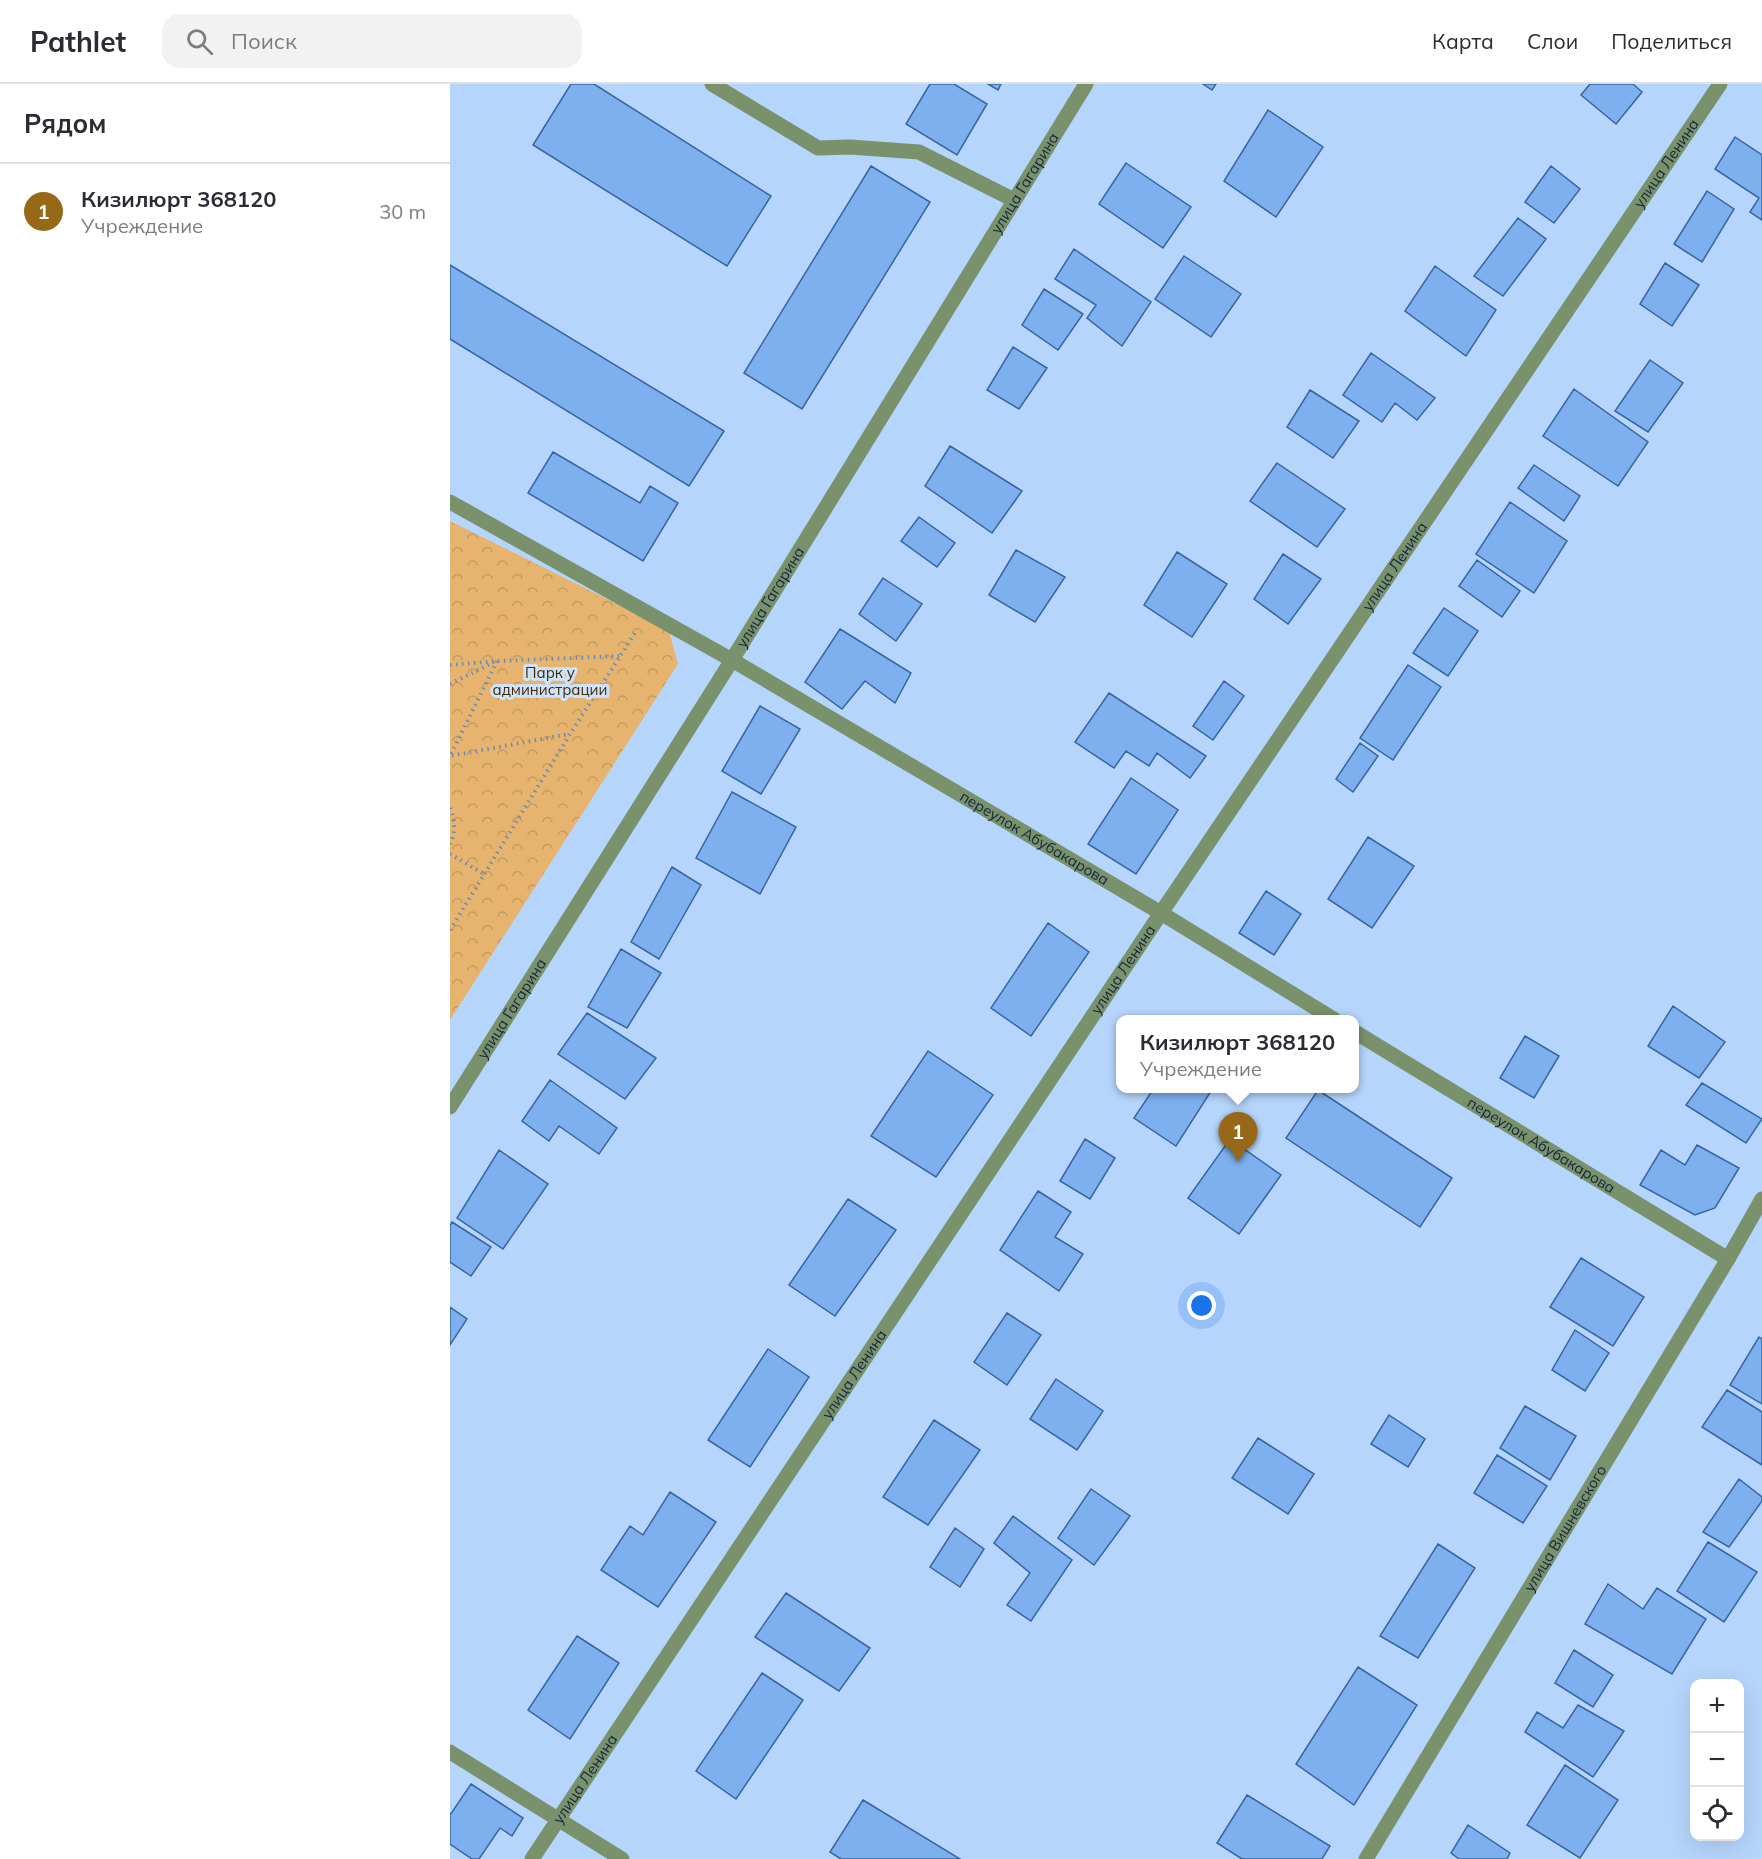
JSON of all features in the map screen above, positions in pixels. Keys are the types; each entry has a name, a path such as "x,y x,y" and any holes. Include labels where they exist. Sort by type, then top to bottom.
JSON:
{"street":[{"path":"712,84 818,148 850,147 919,152 1014,200"},
{"name":"улица Гагарина","path":"450,1107 732,660 1086,84"},
{"name":"улица Ленина","path":"532,1859 1161,913 1720,84"},
{"name":"переулок Абубакарова","path":"450,502 732,660 1161,913 1327,1015"},
{"name":"переулок Абубакарова","path":"1359,1034 1728,1258"},
{"name":"улица Вишневского","path":"1366,1859 1762,1199"},
{"path":"450,1752 622,1859"}],"path":[{"path":"450,930 570,734 648,613"},
{"path":"450,665 497,660 620,656"},
{"path":"450,684 497,660"},
{"path":"450,757 497,660"},
{"path":"450,757 570,734"},
{"path":"450,808 454,825 453,839 450,844"},
{"path":"450,854 484,874"}],"green space":[{"name":"Парк у администрации","path":"450,521 669,630 678,664 450,1020"}],"building":[{"path":"571,84 594,84 771,196 727,266 533,145"},
{"path":"930,84 954,84 987,104 957,155 906,124"},
{"path":"988,84 1001,84 998,90"},
{"path":"1203,84 1216,84 1212,90"},
{"path":"1590,84 1633,84 1642,92 1616,124 1581,95"},
{"path":"1268,110 1323,147 1276,217 1224,181"},
{"path":"1735,137 1762,155 1762,220 1750,212 1759,198 1715,169"},
{"path":"1126,163 1191,207 1163,248 1099,204"},
{"path":"871,166 930,202 802,409 744,373"},
{"path":"1551,166 1580,189 1554,223 1525,202"},
{"path":"1707,191 1734,209 1702,262 1674,244"},
{"path":"1518,218 1546,239 1503,296 1474,276"},
{"path":"1074,249 1151,302 1122,346 1087,318 1096,305 1055,279"},
{"path":"1184,256 1241,294 1211,337 1155,299"},
{"path":"1665,263 1699,285 1672,326 1640,304"},
{"path":"450,265 724,431 689,486 450,339"},
{"path":"1435,266 1496,310 1466,356 1405,311"},
{"path":"1044,289 1083,314 1058,350 1022,325"},
{"path":"1013,347 1047,368 1019,409 987,390"},
{"path":"1371,353 1435,398 1417,420 1395,403 1382,422 1343,395"},
{"path":"1650,360 1683,383 1648,432 1615,411"},
{"path":"1574,389 1648,442 1618,486 1543,436"},
{"path":"1310,390 1359,421 1333,458 1287,427"},
{"path":"950,446 1022,491 992,533 925,486"},
{"path":"553,452 640,503 650,486 678,503 643,561 528,493"},
{"path":"1277,463 1345,509 1317,547 1250,501"},
{"path":"1534,465 1580,496 1564,521 1518,488"},
{"path":"1510,502 1567,541 1534,593 1476,554"},
{"path":"919,517 955,543 937,567 901,541"},
{"path":"1016,550 1065,577 1035,622 989,595"},
{"path":"1177,552 1227,584 1192,637 1144,605"},
{"path":"1283,554 1321,579 1288,624 1254,599"},
{"path":"1477,560 1520,591 1502,617 1459,586"},
{"path":"883,578 922,604 896,641 859,614"},
{"path":"1444,608 1478,631 1448,676 1413,653"},
{"path":"840,629 911,673 895,703 865,681 842,709 805,682"},
{"path":"1408,665 1441,687 1393,760 1360,738"},
{"path":"1224,681 1244,696 1213,740 1193,726"},
{"path":"1109,693 1206,756 1190,778 1157,753 1149,766 1126,751 1114,768 1075,742"},
{"path":"760,706 800,729 761,794 722,771"},
{"path":"1360,743 1378,756 1353,792 1336,779"},
{"path":"1131,778 1178,810 1136,874 1088,844"},
{"path":"732,792 796,827 760,894 696,858"},
{"path":"1368,837 1414,866 1372,928 1328,899"},
{"path":"672,867 701,885 659,959 631,942"},
{"path":"1266,891 1301,914 1274,955 1239,933"},
{"path":"1048,923 1089,952 1031,1036 991,1008"},
{"path":"621,949 661,973 627,1028 588,1007"},
{"path":"1673,1006 1725,1042 1699,1078 1648,1046"},
{"path":"587,1013 656,1058 625,1099 558,1054"},
{"path":"1525,1036 1559,1056 1534,1098 1500,1078"},
{"path":"928,1051 993,1095 936,1177 871,1136"},
{"path":"550,1080 617,1128 599,1154 559,1126 549,1141 522,1121"},
{"path":"1702,1083 1762,1119 1746,1143 1686,1105"},
{"path":"1151,1093 1210,1093 1176,1146 1134,1118"},
{"path":"1316,1093 1323,1093 1452,1178 1420,1227 1286,1138"},
{"path":"1085,1139 1115,1158 1090,1199 1060,1181"},
{"path":"1230,1139 1281,1175 1239,1234 1188,1198"},
{"path":"1697,1145 1739,1168 1715,1208 1695,1215 1640,1185 1661,1150 1685,1165"},
{"path":"499,1150 548,1184 503,1249 457,1218"},
{"path":"1038,1191 1071,1212 1055,1237 1083,1254 1059,1291 1000,1250"},
{"path":"848,1199 896,1230 835,1316 789,1285"},
{"path":"452,1222 491,1247 471,1276 450,1262"},
{"path":"1581,1258 1644,1297 1613,1346 1550,1307"},
{"path":"450,1307 467,1319 450,1345"},
{"path":"1007,1313 1041,1335 1007,1385 974,1362"},
{"path":"1575,1330 1609,1353 1585,1391 1552,1370"},
{"path":"1759,1337 1762,1339 1762,1404 1730,1385"},
{"path":"768,1349 809,1377 750,1467 708,1440"},
{"path":"1056,1379 1103,1411 1077,1450 1030,1419"},
{"path":"1727,1390 1762,1412 1762,1465 1702,1427"},
{"path":"1525,1406 1576,1436 1550,1480 1500,1448"},
{"path":"1389,1415 1425,1439 1408,1467 1371,1444"},
{"path":"934,1420 980,1450 928,1525 883,1497"},
{"path":"1258,1438 1314,1474 1288,1514 1232,1478"},
{"path":"1497,1455 1547,1486 1523,1523 1474,1493"},
{"path":"1739,1479 1762,1497 1762,1501 1729,1547 1703,1532"},
{"path":"1091,1489 1130,1516 1094,1565 1058,1538"},
{"path":"670,1492 716,1522 658,1607 601,1570 630,1526 643,1535"},
{"path":"1013,1516 1072,1560 1031,1621 1007,1605 1030,1573 994,1543"},
{"path":"955,1528 984,1549 960,1587 930,1567"},
{"path":"1708,1542 1757,1572 1724,1622 1677,1591"},
{"path":"1438,1544 1475,1568 1418,1658 1380,1636"},
{"path":"1608,1584 1643,1609 1657,1588 1706,1619 1672,1674 1585,1624"},
{"path":"786,1593 870,1648 839,1691 755,1637"},
{"path":"577,1636 619,1663 570,1739 528,1710"},
{"path":"1574,1650 1613,1675 1593,1707 1555,1683"},
{"path":"1358,1667 1417,1705 1354,1805 1296,1764"},
{"path":"762,1673 803,1700 736,1799 696,1771"},
{"path":"1578,1705 1624,1731 1593,1777 1525,1732 1537,1712 1563,1728"},
{"path":"1565,1765 1618,1800 1580,1858 1527,1825"},
{"path":"471,1784 523,1818 512,1836 500,1828 479,1859 472,1859 450,1844 450,1815"},
{"path":"1247,1795 1330,1846 1322,1859 1242,1859 1217,1843"},
{"path":"863,1800 960,1859 841,1859 830,1852"},
{"path":"1468,1825 1510,1853 1507,1859 1459,1859 1451,1853"}],"place":[{"name":"Кизилюрт 368120","path":"1238,1162"}]}
